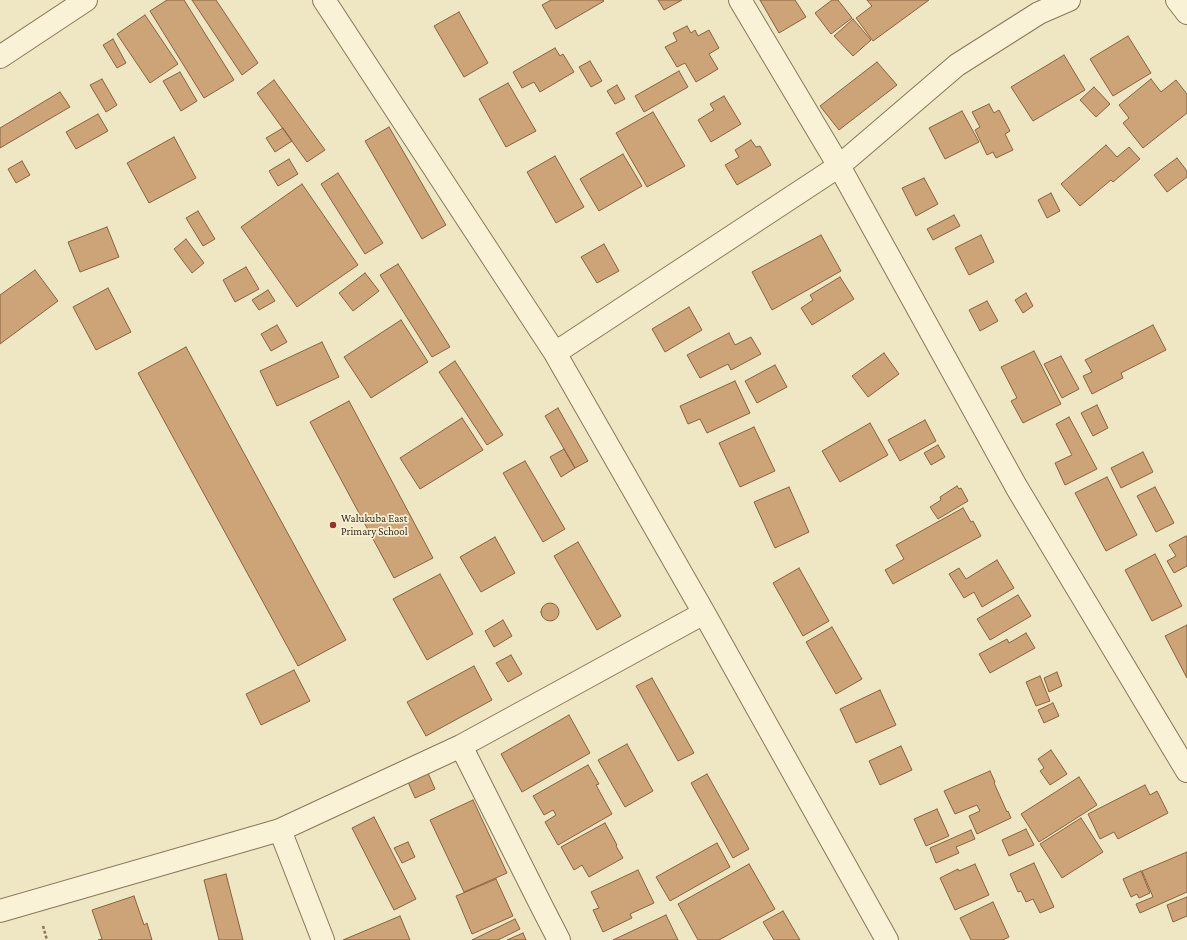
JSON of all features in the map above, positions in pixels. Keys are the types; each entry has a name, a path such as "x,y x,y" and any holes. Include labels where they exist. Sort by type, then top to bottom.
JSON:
{"street":[{"path":"0,57 86,0"},
{"path":"324,0 555,353 704,613 886,940"},
{"path":"740,0 839,166 1017,488 1187,771"},
{"path":"555,353 839,166 957,65 1039,13 1069,0"},
{"path":"1177,0 1187,13"},
{"path":"0,911 280,830 461,746 704,613"},
{"path":"461,746 559,940"},
{"path":"280,830 323,940"}],"building":[{"path":"167,0 184,0 234,80 204,98 150,11"},
{"path":"192,0 216,0 258,63 242,75"},
{"path":"551,0 604,1 556,29 542,5"},
{"path":"658,0 682,0 664,10"},
{"path":"760,0 795,0 806,17 779,33"},
{"path":"832,0 838,0 852,18 831,34 815,13"},
{"path":"867,0 929,0 873,41 856,18 872,6"},
{"path":"459,12 488,63 464,77 434,26"},
{"path":"145,15 178,64 150,83 117,34"},
{"path":"853,19 871,40 853,56 834,36"},
{"path":"687,26 691,33 695,30 698,36 709,30 719,48 709,54 718,69 696,82 685,63 677,67 665,47 677,41 673,33"},
{"path":"1128,36 1151,73 1113,96 1090,59"},
{"path":"113,39 126,63 117,68 103,45"},
{"path":"555,48 560,56 563,54 574,72 540,92 534,82 522,88 513,72"},
{"path":"1064,55 1085,90 1033,121 1011,87"},
{"path":"590,61 602,81 591,87 579,67"},
{"path":"877,62 897,85 839,130 820,106"},
{"path":"679,71 688,87 644,112 635,96"},
{"path":"180,72 197,101 181,111 163,81"},
{"path":"102,79 117,105 106,112 90,85"},
{"path":"1151,79 1161,92 1176,80 1187,94 1187,113 1143,148 1123,123 1129,118 1119,105"},
{"path":"274,80 325,150 307,162 257,93"},
{"path":"508,83 536,131 506,147 479,99"},
{"path":"617,85 625,99 615,104 607,91"},
{"path":"1094,87 1110,104 1096,117 1080,100"},
{"path":"60,92 70,107 0,148 0,128"},
{"path":"724,96 741,124 711,142 698,120 714,110 710,104"},
{"path":"989,104 994,113 999,110 1010,131 1005,134 1013,150 996,158 993,152 987,155 975,130 980,127 972,112"},
{"path":"962,111 979,142 945,159 929,128"},
{"path":"653,112 685,166 647,187 616,133"},
{"path":"98,114 108,131 76,149 66,132"},
{"path":"389,127 446,225 422,239 365,141"},
{"path":"283,128 292,141 275,152 266,138"},
{"path":"174,137 196,178 149,203 127,163"},
{"path":"751,140 756,147 760,146 771,165 737,185 725,165 739,157 735,150"},
{"path":"1106,145 1117,157 1129,147 1140,159 1113,182 1111,180 1080,206 1061,184"},
{"path":"623,154 642,186 599,211 580,179"},
{"path":"555,156 584,207 556,223 527,172"},
{"path":"1177,158 1187,171 1187,177 1167,192 1154,175"},
{"path":"289,159 298,174 278,186 269,171"},
{"path":"22,161 30,175 16,183 8,169"},
{"path":"338,173 383,243 365,254 321,184"},
{"path":"924,178 938,204 916,216 902,188"},
{"path":"302,184 358,265 297,307 241,227"},
{"path":"1051,193 1060,211 1047,218 1038,200"},
{"path":"198,211 215,239 203,246 186,218"},
{"path":"954,215 960,226 933,240 927,229"},
{"path":"107,227 119,257 80,272 68,242"},
{"path":"821,235 841,271 772,310 752,272"},
{"path":"981,235 994,262 969,275 955,248"},
{"path":"186,239 204,263 192,273 174,249"},
{"path":"604,244 619,271 597,283 581,257"},
{"path":"398,264 450,347 432,357 380,275"},
{"path":"246,267 259,289 235,302 223,280"},
{"path":"35,270 58,301 0,344 0,295"},
{"path":"365,273 379,291 353,311 339,293"},
{"path":"840,277 854,299 812,325 801,308 813,300 810,295"},
{"path":"108,288 131,332 96,350 73,307"},
{"path":"268,290 275,301 259,310 252,300"},
{"path":"1026,293 1033,306 1023,313 1015,300"},
{"path":"987,301 998,321 980,331 969,310"},
{"path":"689,307 702,330 665,352 652,329"},
{"path":"401,320 428,362 371,398 344,357"},
{"path":"277,325 287,342 271,351 261,334"},
{"path":"1153,325 1166,350 1121,373 1123,378 1092,394 1083,376 1092,372 1085,360"},
{"path":"729,333 735,345 751,337 761,354 731,370 728,364 700,378 687,355"},
{"path":"322,342 339,377 277,406 260,371"},
{"path":"186,347 346,640 298,666 138,373"},
{"path":"1034,351 1061,404 1023,423 1011,401 1017,398 1001,367"},
{"path":"884,353 899,374 868,397 852,376"},
{"path":"1061,356 1079,389 1062,398 1044,364"},
{"path":"455,361 503,435 487,445 439,372"},
{"path":"775,365 787,387 757,403 745,381"},
{"path":"735,381 750,413 707,433 700,419 688,424 680,406"},
{"path":"349,401 433,558 394,578 310,422"},
{"path":"1097,405 1108,428 1093,436 1081,413"},
{"path":"558,408 588,461 575,468 545,416"},
{"path":"1069,417 1097,469 1065,485 1055,463 1072,455 1056,424"},
{"path":"462,418 483,450 420,489 400,458"},
{"path":"925,420 936,441 900,461 888,440"},
{"path":"870,423 888,455 840,482 822,451"},
{"path":"754,427 775,471 740,487 719,443"},
{"path":"938,445 945,457 931,465 924,453"},
{"path":"564,449 575,468 561,477 550,457"},
{"path":"1143,452 1153,472 1121,488 1111,468"},
{"path":"525,461 565,529 543,542 503,473"},
{"path":"1107,477 1137,535 1106,551 1075,493"},
{"path":"957,486 959,489 961,488 968,501 938,519 930,507 941,500 940,497"},
{"path":"789,487 809,532 775,548 754,502"},
{"path":"1155,487 1174,523 1156,532 1137,496"},
{"path":"963,508 971,522 973,521 981,536 893,584 885,570 904,559 896,545"},
{"path":"1186,536 1187,566 1174,573 1167,561 1176,556 1169,545"},
{"path":"495,537 515,573 481,592 460,557"},
{"path":"578,542 621,616 597,630 554,556"},
{"path":"1155,554 1182,606 1152,621 1125,570"},
{"path":"997,560 1014,588 982,607 974,592 964,598 949,574 959,568 966,579"},
{"path":"799,568 829,621 803,636 773,583"},
{"path":"440,574 473,634 427,660 393,599"},
{"path":"1018,595 1031,616 990,640 977,619"},
{"path":"546,603 554,603 559,608 557,619 554,621 546,621 541,616 541,608"},
{"path":"503,620 512,636 494,647 485,631"},
{"path":"1187,625 1187,678 1165,636"},
{"path":"832,627 862,679 836,694 806,642"},
{"path":"1026,633 1035,648 990,673 979,654 1007,639 1009,643"},
{"path":"511,655 522,674 508,682 496,663"},
{"path":"474,666 492,700 426,736 407,702"},
{"path":"294,670 310,701 261,725 246,694"},
{"path":"1057,672 1062,686 1049,692 1044,678"},
{"path":"1040,676 1050,701 1036,706 1026,682"},
{"path":"652,678 694,753 678,761 636,686"},
{"path":"880,690 896,725 856,743 840,709"},
{"path":"1053,703 1059,716 1044,723 1038,710"},
{"path":"569,715 590,753 522,792 501,754"},
{"path":"627,744 653,791 625,807 598,760"},
{"path":"901,746 912,770 880,785 869,761"},
{"path":"1051,750 1067,774 1050,785 1040,771 1044,768 1038,759"},
{"path":"588,765 599,784 596,785 612,814 558,845 545,822 556,815 553,810 544,815 533,796"},
{"path":"990,771 995,782 994,783 1011,818 977,834 969,816 980,811 977,805 955,814 944,791"},
{"path":"428,773 435,789 415,798 408,782"},
{"path":"707,774 749,849 733,858 691,783"},
{"path":"1079,777 1097,805 1039,842 1021,814"},
{"path":"1145,785 1150,795 1157,791 1168,813 1118,839 1114,832 1100,839 1088,814"},
{"path":"473,800 507,873 464,892 430,820"},
{"path":"937,809 949,836 926,846 914,819"},
{"path":"374,817 416,899 394,910 352,828"},
{"path":"1081,818 1103,852 1062,878 1040,844"},
{"path":"605,823 623,858 589,877 582,865 574,870 561,847"},
{"path":"1026,829 1034,845 1009,856 1002,840"},
{"path":"971,830 975,839 956,847 959,853 936,863 930,848"},
{"path":"408,842 415,857 402,863 394,848"},
{"path":"717,843 730,867 670,901 656,877"},
{"path":"1187,852 1187,892 1140,913 1136,904 1153,897 1142,871"},
{"path":"1034,863 1054,907 1040,913 1033,899 1026,902 1021,891 1018,892 1010,874"},
{"path":"749,864 775,909 719,940 698,940 678,904"},
{"path":"975,864 989,895 955,910 940,878 958,869 959,871"},
{"path":"638,870 654,903 630,914 632,918 603,932 593,910 599,908 591,892"},
{"path":"1141,871 1150,893 1139,898 1137,894 1131,897 1123,879"},
{"path":"226,874 243,940 219,940 204,880"},
{"path":"496,879 513,916 472,934 456,896"},
{"path":"134,896 144,925 147,923 152,940 98,940 102,939 92,910"},
{"path":"1187,897 1187,916 1173,922 1167,905"},
{"path":"993,902 1009,937 1003,940 971,940 960,918"},
{"path":"783,911 800,940 774,940 763,922"},
{"path":"666,915 678,940 613,940"},
{"path":"400,916 410,940 343,940"},
{"path":"515,919 520,929 498,940 472,940"},
{"path":"523,933 526,940 507,940"}],"place":[{"name":"Walukuba East Primary School","path":"333,525"}]}
